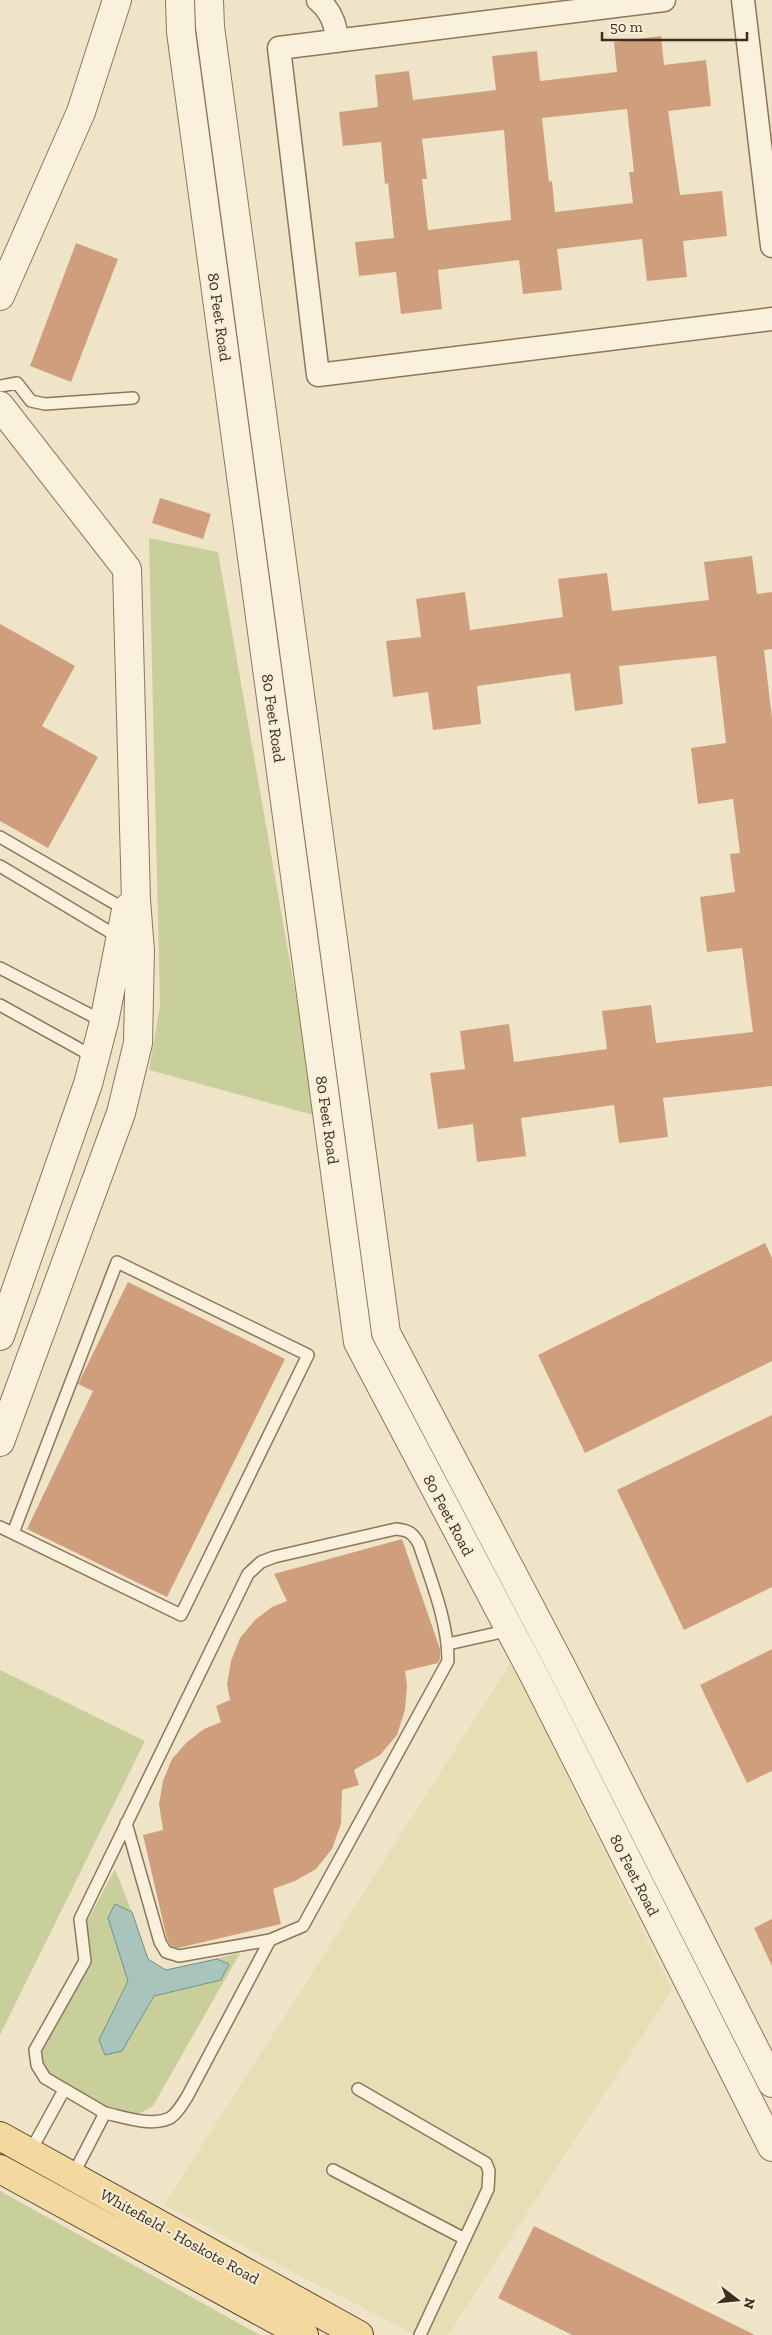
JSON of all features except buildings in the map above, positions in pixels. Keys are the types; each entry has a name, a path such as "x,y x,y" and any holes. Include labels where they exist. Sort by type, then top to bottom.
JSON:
{"main road":[{"name":"Whitefield - Hoskote Road","path":"0,2136 359,2335"},
{"name":"Whitefield - Hoskote Road","path":"0,2169 304,2335"}],"street":[{"path":"0,296 81,112 117,0"},
{"name":"80 Feet Road","path":"180,0 181,32 358,1342 510,1630 772,2147"},
{"name":"80 Feet Road","path":"209,0 210,28 386,1333 557,1657 772,2083"},
{"path":"318,0 334,22 337,41"},
{"path":"664,0 279,48 318,375 772,319"},
{"path":"743,0 772,246"},
{"path":"0,406 127,569 131,905 140,951 138,1043 121,1113 0,1442"},
{"path":"0,1336 88,1084 104,1022 120,938 131,905"}],"lane":[{"path":"0,386 17,383 30,401 45,404 133,398"},
{"path":"0,837 131,905"},
{"path":"0,866 120,938"},
{"path":"0,968 104,1022"},
{"path":"0,1005 94,1057"},
{"path":"0,1527 181,1615 308,1355 117,1262 13,1533"},
{"path":"126,1824 160,1942 166,1952 179,1956 270,1940 303,1926 448,1661 448,1644 419,1544 412,1533 396,1529 274,1556 261,1562 248,1574 126,1824 80,1919 85,1961 35,2050 37,2066 44,2078 105,2113 136,2120 157,2121 171,2117 187,2097 270,1940"},
{"path":"448,1644 510,1630"},
{"path":"358,2089 486,2163 489,2171 488,2189 420,2335"},
{"path":"30,2152 64,2090"},
{"path":"72,2177 105,2113"},
{"path":"332,2170 465,2239"}],"shaded area":[{"path":"511,1662 672,1990 448,2335 415,2335 164,2205"}],"green space":[{"path":"149,538 218,552 317,1116 149,1070 160,1006"},
{"path":"0,1670 145,1741 0,2035"},
{"path":"115,1869 148,1959 166,1970 240,1953 153,2106 128,2120 44,2073 38,2053 89,1966 82,1931"},
{"path":"0,2191 260,2335 0,2335"}],"water":[{"path":"115,1904 132,1912 148,1959 166,1970 217,1959 229,1964 221,1980 154,1996 122,2051 105,2055 99,2040 128,1981 108,1918"}]}
